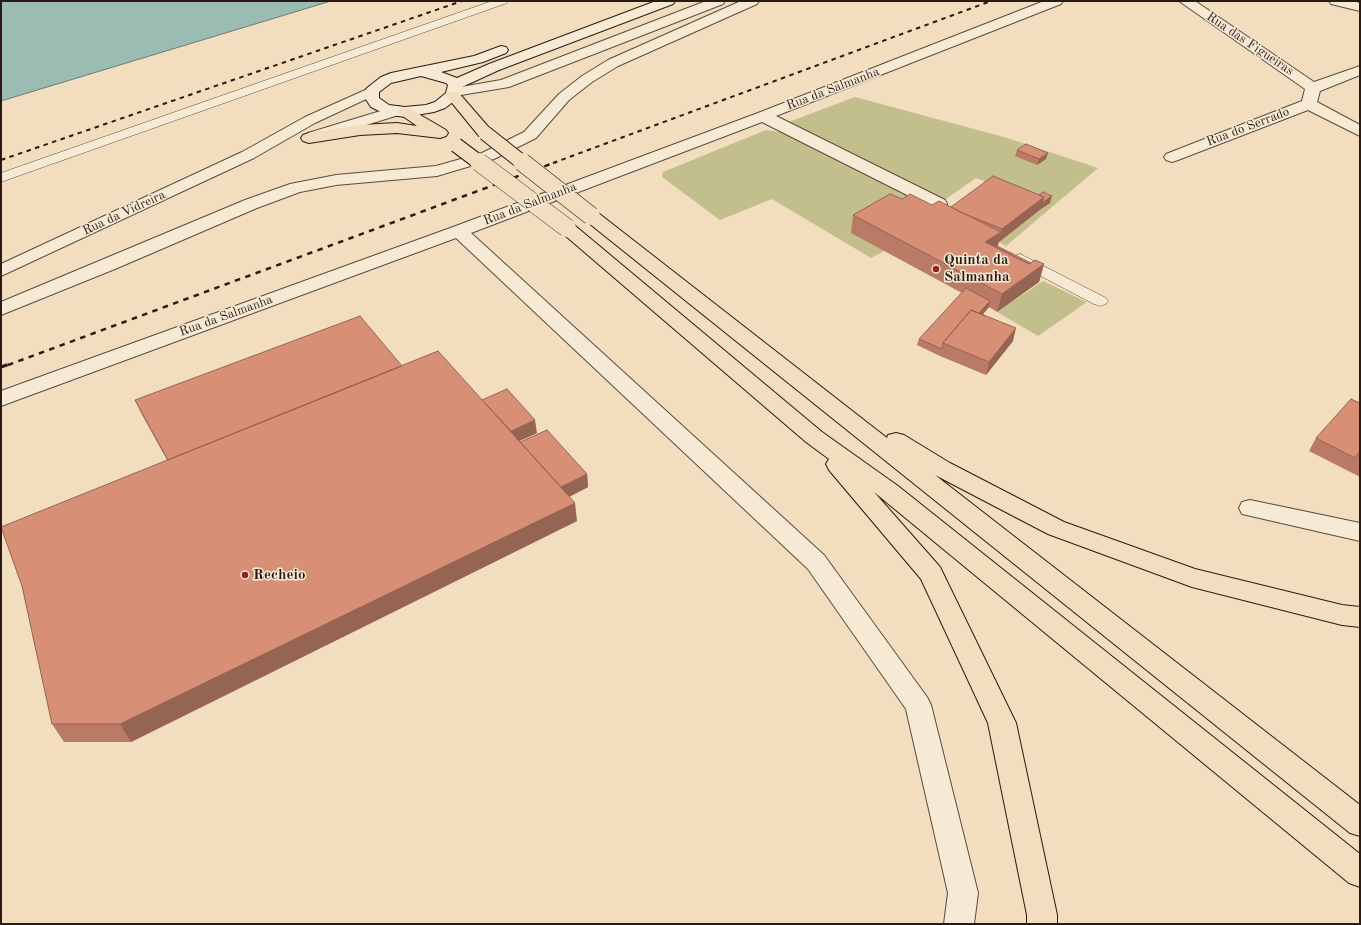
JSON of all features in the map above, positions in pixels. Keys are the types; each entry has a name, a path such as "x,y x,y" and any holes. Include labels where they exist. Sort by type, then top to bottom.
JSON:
{"highway":[{"path":"454,91 485,133 798,378 1360,823"},
{"path":"401,112 440,133 567,228 814,437 890,492 1360,873"},
{"path":"309,138 360,130 397,128 440,133"},
{"path":"798,378 942,469 1056,528 1192,578 1342,615 1360,617"},
{"path":"814,437 932,574 1002,723 1042,915 1042,924"}],"street":[{"path":"248,155 310,120 372,91 378,85 391,78 478,59 635,1"},
{"path":"248,155 401,112 429,109 440,105 454,91 494,67 668,1"},
{"path":"454,91 504,84 718,1"},
{"path":"1,309 109,265 251,204 296,188 336,180 437,171 488,156 515,144 530,135 564,97 587,79 613,63 752,1"},
{"name":"Rua da Salmanha","path":"1,399 459,231 763,116 1056,1"},
{"name":"Rua das Figueiras","path":"1186,1 1313,88"},
{"path":"1336,1 1360,6"},
{"path":"1313,88 1360,70"},
{"path":"421,72 443,76 451,80 454,91"},
{"name":"Rua do Serrado","path":"1172,157 1309,104 1313,88"},
{"path":"372,91 372,98 376,104 385,109 401,112"},
{"path":"1309,104 1360,131"},
{"path":"763,116 939,204"},
{"name":"Rua da Vidreira","path":"1,271 248,155"},
{"path":"459,231 816,562 918,705 963,893 959,924"},
{"path":"1250,508 1360,532"}],"lane":[{"path":"1,178 503,1"},
{"path":"1010,254 1100,301"}],"shaded area":[{"path":"855,97 1004,137 1098,168 1006,246 999,242 1050,202 1020,195 976,178 939,204 884,251 871,258 772,199 720,220 662,177 663,172 766,130 780,132 790,126 786,123"},
{"path":"1043,281 1087,302 1038,336 997,312"}],"water":[{"path":"1,1 331,1 1,101"}],"building":[{"path":"1026,144 1048,153 1039,159 1017,150"},
{"path":"993,176 1044,197 1002,229 951,207"},
{"path":"1043,192 1052,196 1042,203 1044,197 1039,195"},
{"path":"890,194 902,199 910,194 932,205 939,201 1001,232 985,242 1029,264 1035,260 1044,264 1002,294 853,215"},
{"path":"995,245 1031,263 1029,264 994,246"},
{"path":"966,288 990,301 979,313 985,316 971,310 943,343 942,349 919,339"},
{"path":"971,310 1016,328 989,362 943,343"},
{"path":"360,316 402,366 168,460 135,400"},
{"name":"Recheio","path":"438,351 575,503 120,724 52,724 22,586 1,527"},
{"path":"507,389 535,420 511,431 482,400"},
{"path":"1351,399 1360,403 1360,451 1355,458 1316,438"},
{"path":"547,430 587,474 561,487 520,442"}],"railway":[{"path":"1,160 462,1"},
{"path":"553,163 991,1"},
{"path":"8,365 556,162"},
{"path":"1,367 10,364"}],"place":[{"name":"Quinta da Salmanha","path":"936,269"},
{"name":"Recheio","path":"245,575"}]}
